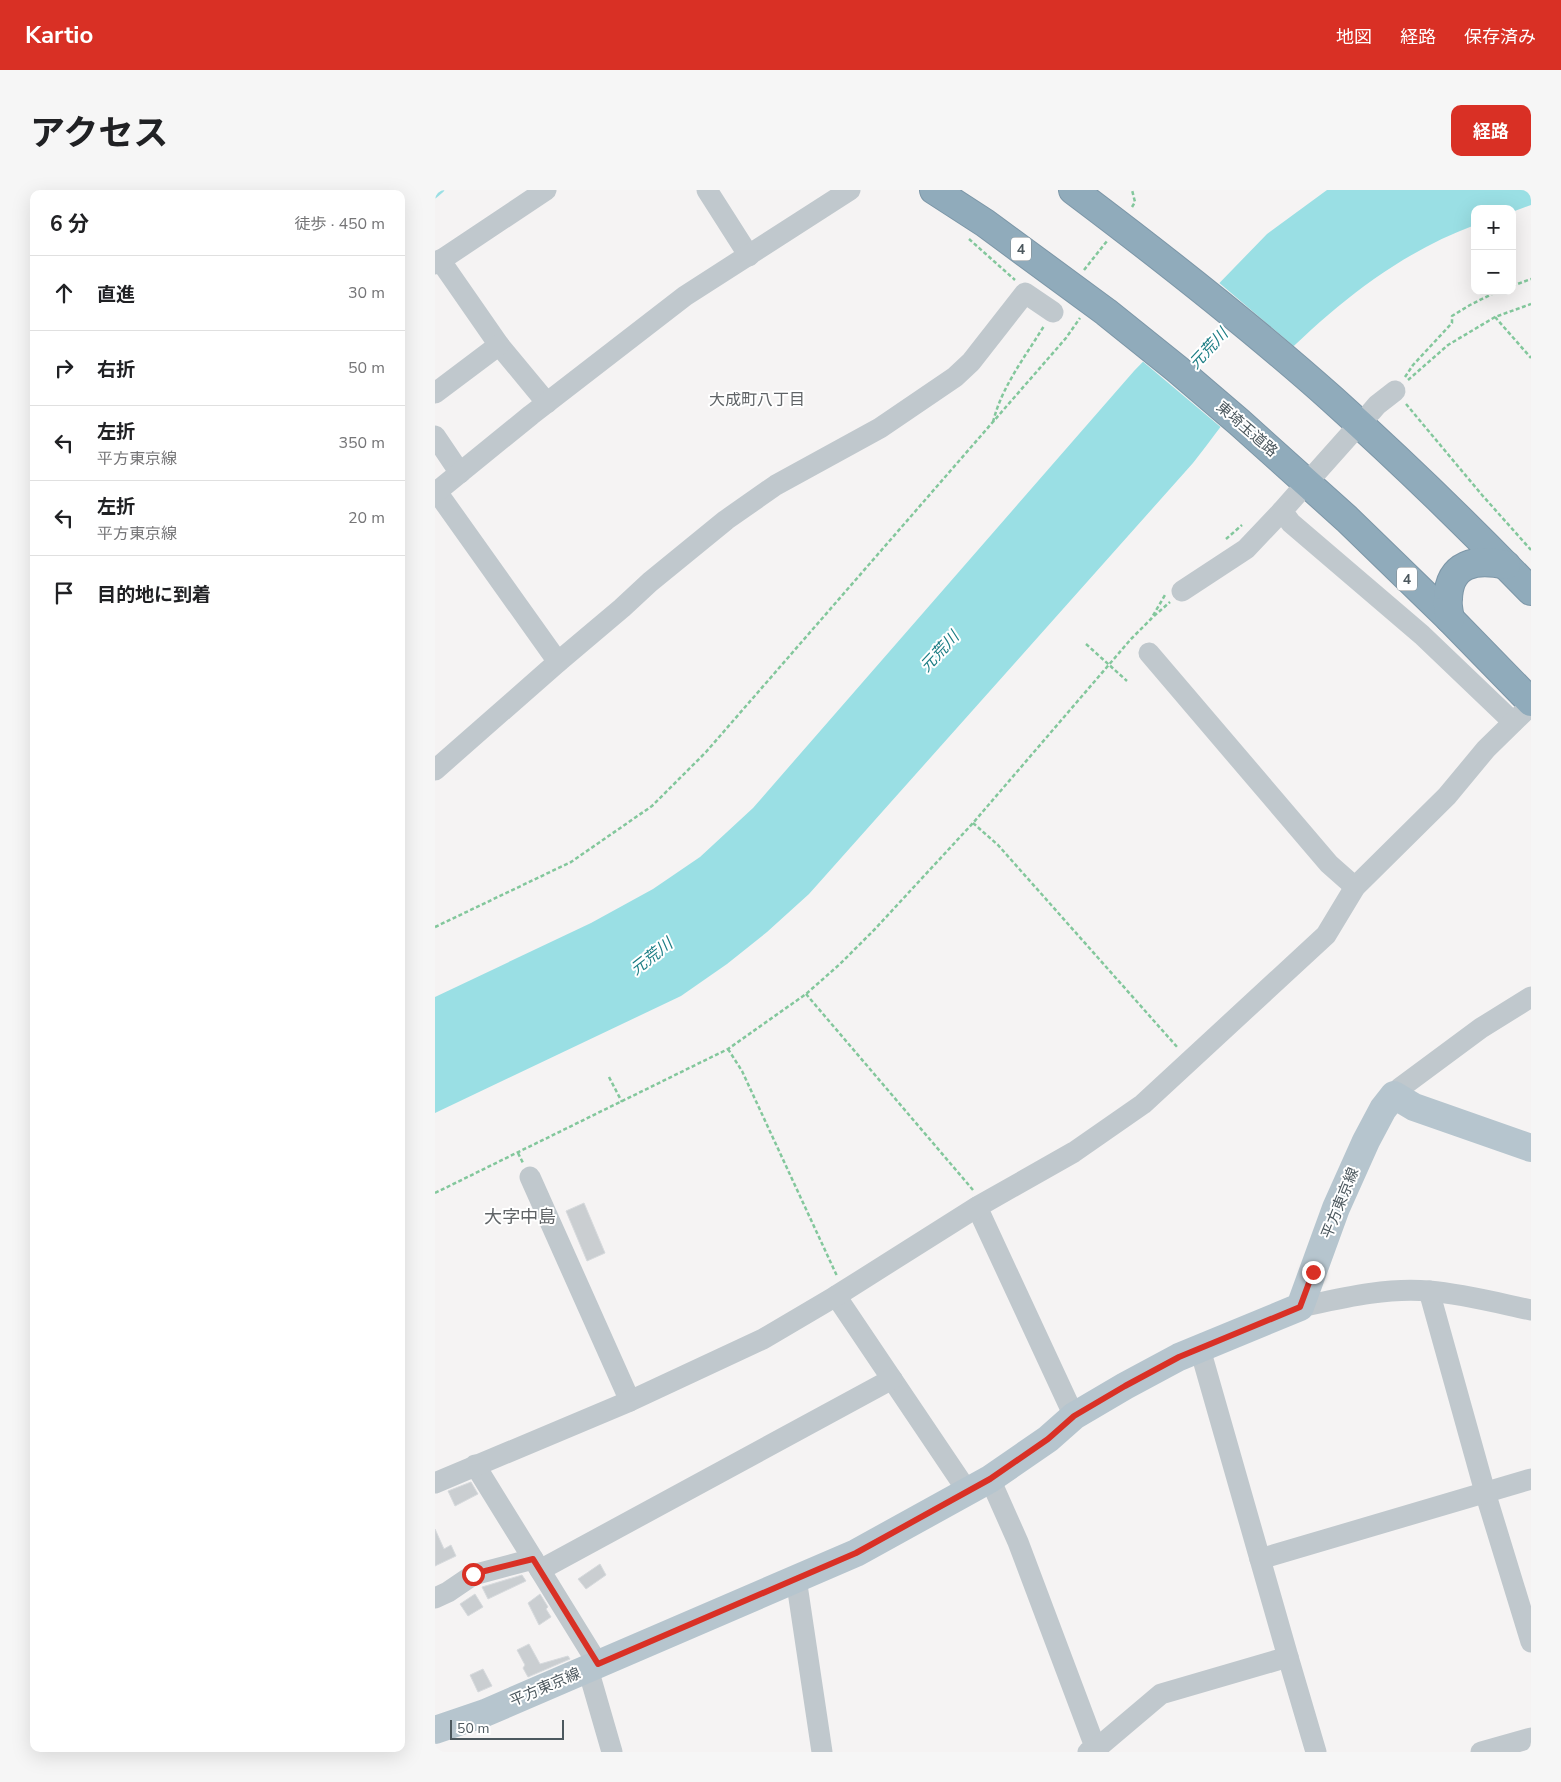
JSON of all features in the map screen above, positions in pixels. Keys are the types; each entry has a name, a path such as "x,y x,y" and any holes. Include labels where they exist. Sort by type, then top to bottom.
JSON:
{"highway":[{"name":"東埼玉道路","path":"934,190 985,223 1094,313 1177,369 1281,458 1450,619 1525,710"},
{"path":"1073,190 1155,252 1332,399 1461,520 1531,591"},
{"path":"1450,619 1448,600 1450,588 1453,579 1464,566 1478,561 1489,561 1506,565"}],"main road":[{"path":"1394,1095 1414,1107 1531,1148"},
{"name":"平方東京線","path":"435,1730 485,1713 856,1553 979,1485 1048,1439 1074,1416 1156,1369 1300,1307 1343,1194 1366,1141 1383,1109 1394,1095"}],"street":[{"path":"546,190 438,262 499,344 547,403"},
{"path":"707,190 749,256"},
{"path":"557,662 436,493 547,403 685,296 850,190"},
{"path":"435,770 650,582 726,520 776,485 880,428 955,377 971,362 1025,293 1053,312"},
{"path":"435,392 499,344"},
{"path":"1371,412 1395,391"},
{"path":"1314,474 1355,429"},
{"path":"435,436 460,473"},
{"path":"1175,590 1246,549 1297,494"},
{"path":"435,1483 630,1401 763,1339 980,1205 1074,1152 1143,1104 1326,935 1355,887 1447,796 1486,749 1525,710 1422,635 1305,536 1291,523 1282,511"},
{"path":"1149,653 1329,864 1355,887"},
{"path":"1394,1095 1399,1088 1446,1053 1481,1028 1531,997"},
{"path":"530,1177 630,1401"},
{"path":"980,1205 1074,1416"},
{"path":"1300,1307 1394,1290 1429,1290 1531,1310"},
{"path":"1429,1290 1485,1492 1531,1642"},
{"path":"840,1293 893,1379 979,1485 1018,1542 1093,1751 1161,1694 1288,1657"},
{"path":"1200,1349 1316,1752"},
{"path":"435,1598 448,1592 473,1574 536,1565 893,1379"},
{"path":"475,1465 536,1565 593,1666 612,1752"},
{"path":"1260,1559 1531,1479"},
{"path":"796,1578 822,1752"},
{"path":"1481,1752 1531,1738"}],"path":[{"path":"1129,211 1135,202 1132,190"},
{"path":"1082,272 1110,237"},
{"path":"1516,285 1531,279"},
{"path":"1395,391 1413,365 1452,323 1452,316 1470,304 1489,295"},
{"path":"1395,391 1448,345 1495,317 1531,304"},
{"path":"993,423 997,404 1003,391 1053,312"},
{"path":"435,927 571,862 652,806 706,752 1066,338 1094,313"},
{"path":"1495,317 1531,358"},
{"path":"1395,391 1531,550"},
{"path":"1220,544 1242,525"},
{"path":"1151,619 1175,590"},
{"path":"435,1193 729,1049 806,994 841,964 875,929 973,822 1175,590"},
{"path":"1086,644 1127,681"},
{"path":"973,822 998,845 1190,1062"},
{"path":"806,994 980,1205"},
{"path":"729,1049 742,1070 840,1293"},
{"path":"609,1077 622,1102"}],"water":[{"name":"元荒川","path":"1327,190 1531,190 1531,205 1516,211 1516,205 1471,205 1471,227 1443,238 1383,273 1328,315 1277,363 1245,397 1193,463 809,894 767,932 727,964 681,996 435,1113 435,997 591,923 653,889 700,857 753,808 1134,371 1267,234"}],"pier":[{"path":"1217,281 1296,348 1253,391 1223,429 1141,360"}],"building":[{"path":"584,1203 605,1253 587,1261 566,1211"},
{"path":"471,1482 478,1494 455,1506 448,1491"},
{"path":"435,1529 444,1549 451,1545 456,1556 435,1566"},
{"path":"600,1564 606,1575 586,1589 578,1579"},
{"path":"522,1575 526,1581 488,1599 482,1587"},
{"path":"475,1594 483,1607 468,1616 460,1604"},
{"path":"540,1594 548,1607 546,1609 551,1617 539,1625 528,1603"},
{"path":"529,1644 540,1664 568,1656 570,1659 528,1677 523,1668 525,1665 517,1650"},
{"path":"483,1669 492,1686 478,1692 470,1675"}],"waterway":[{"path":"435,196 442,190"}],"district":[{"name":"大成町八丁目","path":"757,399"},
{"name":"大字中島","path":"520,1217"}],"route":[{"path":"473,1574 533,1559 598,1664 856,1553 968,1492 1048,1439 1074,1416 1095,1402 1179,1357 1300,1307 1313,1272"}]}
